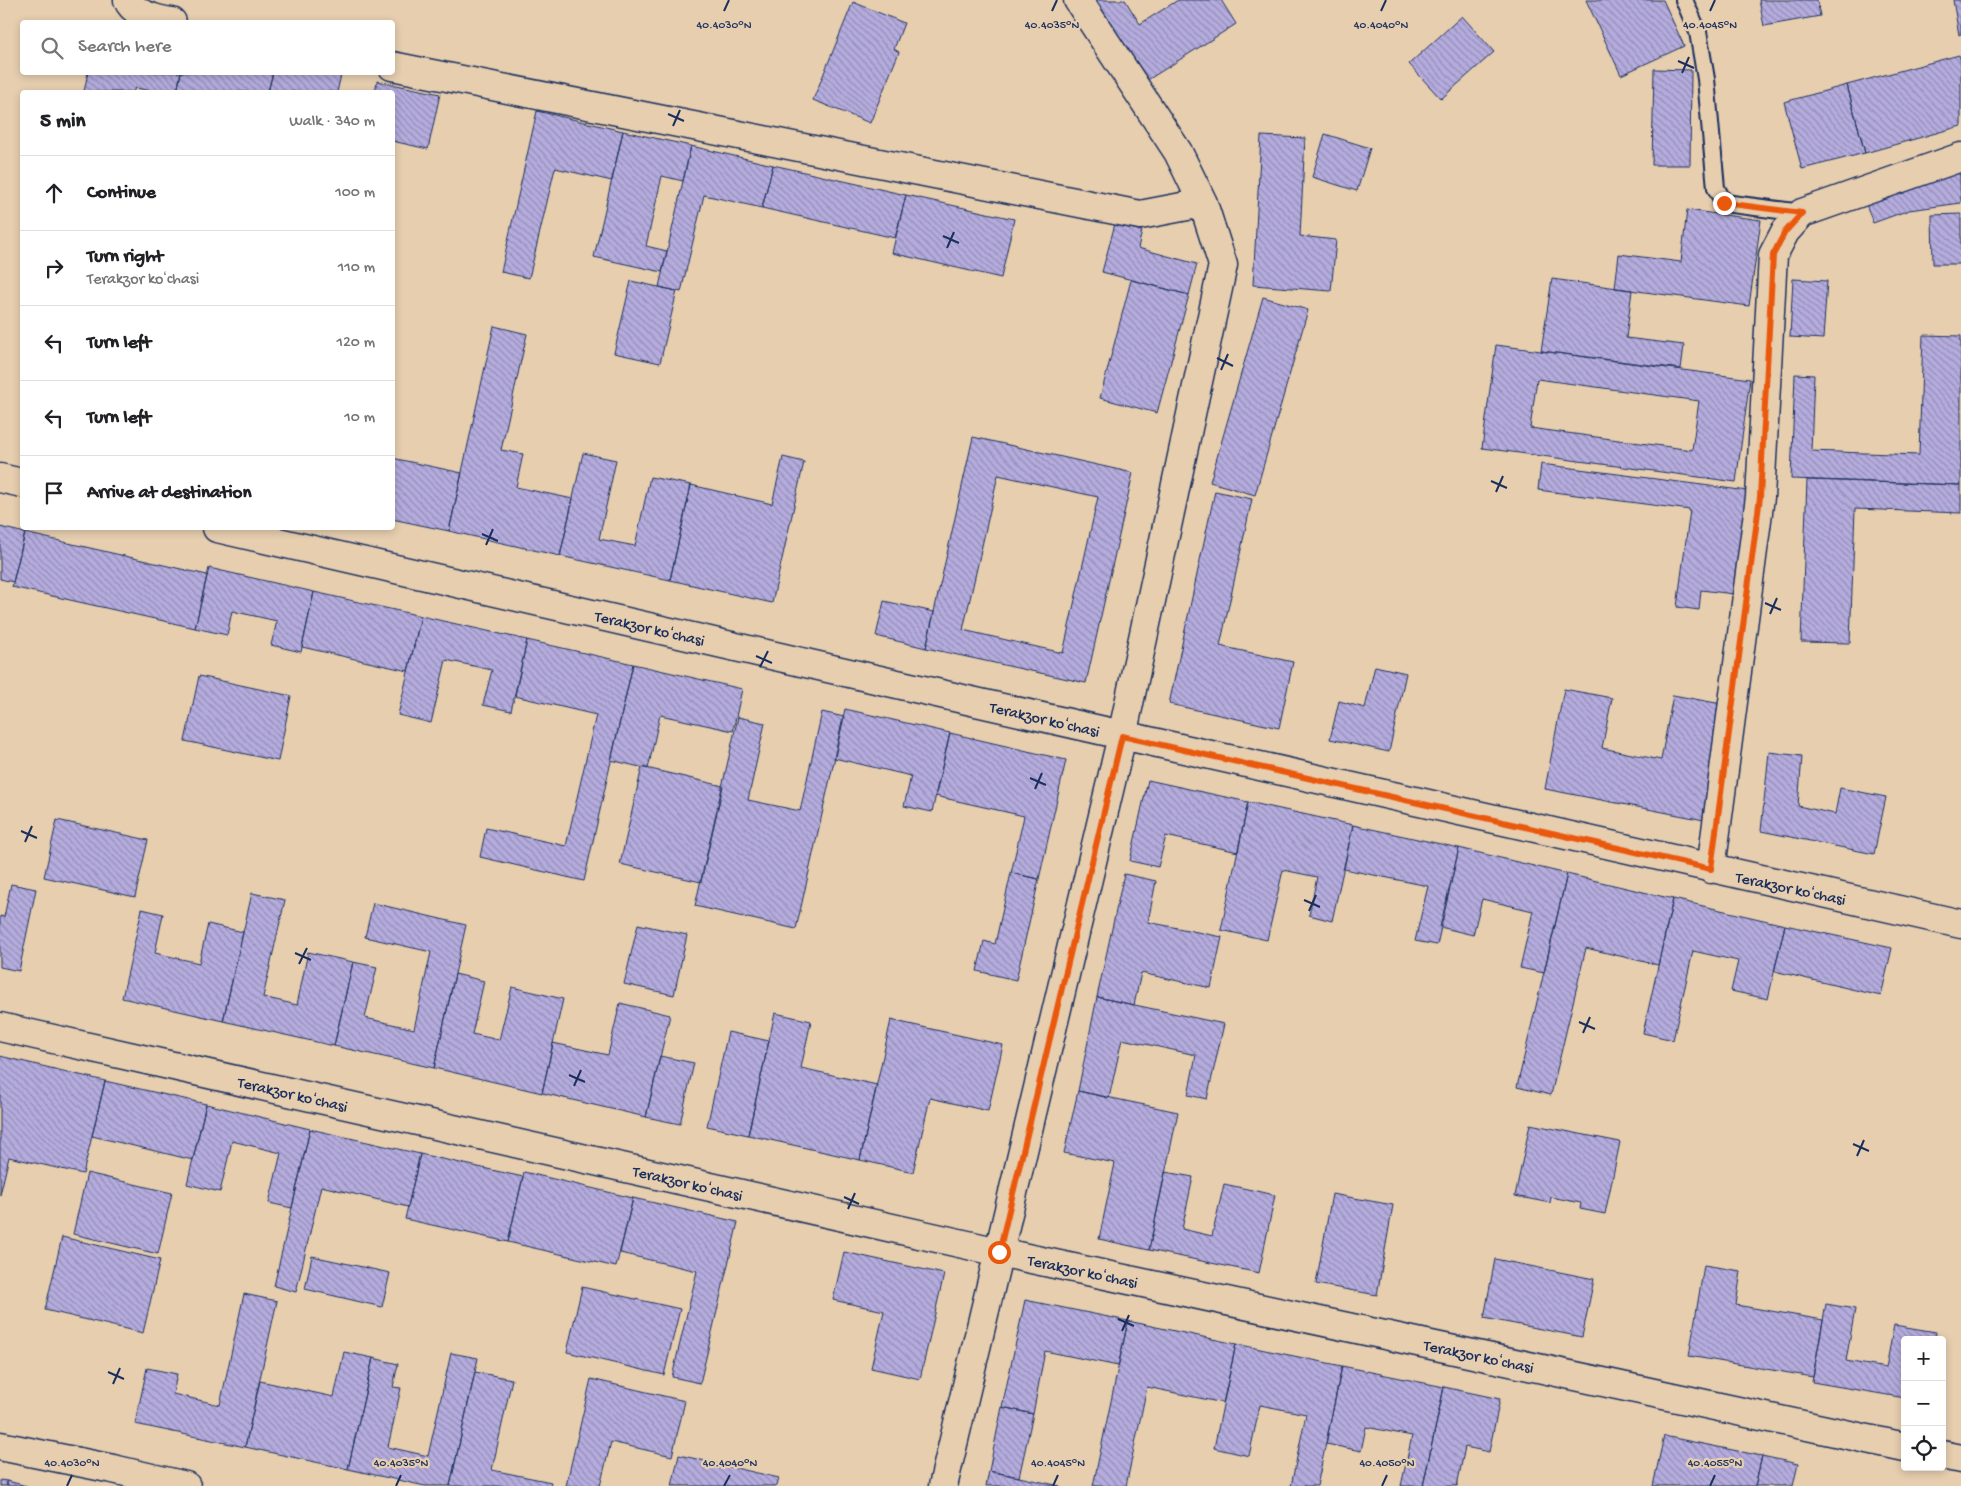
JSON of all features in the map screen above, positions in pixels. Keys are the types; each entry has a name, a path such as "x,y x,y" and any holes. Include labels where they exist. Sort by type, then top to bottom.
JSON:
{"street":[{"path":"128,0 130,5 153,19 159,20"},
{"path":"943,1486 1122,736 1223,265 1203,203 1178,152 1078,0"},
{"path":"395,67 1140,215 1203,203"},
{"path":"1711,869 1760,497 1773,255 1785,232 1802,213 1961,157"},
{"path":"0,478 20,483"},
{"name":"Terakzor koʻchasi","path":"226,530 1122,736 1961,924"},
{"name":"Terakzor koʻchasi","path":"0,1027 999,1252 1901,1446"},
{"path":"0,1446 186,1486"},
{"path":"1946,1456 1961,1459"}],"lane":[{"path":"1684,0 1698,32 1706,79 1716,188 1724,203 1802,213"}],"building":[{"path":"1096,0 1125,0 1140,24 1178,0 1221,0 1236,24 1146,81"},
{"path":"1586,0 1663,0 1684,46 1621,75"},
{"path":"1759,0 1817,0 1820,16 1764,26"},
{"path":"1953,0 1961,0 1961,34 1959,35"},
{"path":"853,2 904,23 894,49 899,52 870,123 813,100"},
{"path":"1462,16 1494,52 1441,99 1409,64"},
{"path":"1959,55 1961,62 1961,126 1865,153 1847,85"},
{"path":"1654,69 1691,70 1690,165 1652,165"},
{"path":"87,75 180,75 177,90 135,88 134,90 84,90"},
{"path":"180,75 272,75 268,90 177,90"},
{"path":"272,75 341,75 337,90 268,90"},
{"path":"377,81 440,94 428,149 395,142 395,90 375,90"},
{"path":"1847,85 1865,153 1802,169 1784,102"},
{"path":"537,111 623,131 612,181 555,168 529,278 501,272"},
{"path":"623,131 691,146 683,181 662,176 646,246 667,251 662,272 594,257"},
{"path":"1325,134 1370,148 1357,191 1312,177"},
{"path":"1261,136 1305,138 1300,236 1336,240 1331,291 1253,285"},
{"path":"691,146 773,165 762,208 704,195 681,292 659,287"},
{"path":"1959,161 1961,203 1909,210 1873,223 1863,196"},
{"path":"773,165 906,195 895,238 762,208"},
{"path":"906,195 1014,219 1001,278 892,253"},
{"path":"1687,210 1761,220 1749,306 1615,288 1619,254 1681,262"},
{"path":"1961,214 1961,264 1933,264 1932,215"},
{"path":"1115,224 1142,231 1138,248 1197,264 1189,295 1102,272"},
{"path":"1552,279 1632,290 1626,338 1684,345 1681,369 1541,351"},
{"path":"1793,279 1827,281 1823,339 1790,337"},
{"path":"1131,280 1189,295 1157,413 1100,398"},
{"path":"631,281 677,291 660,363 614,353"},
{"path":"1263,297 1308,310 1255,495 1210,482"},
{"path":"494,326 527,334 501,450 523,454 516,487 573,499 560,556 449,531"},
{"path":"1923,335 1961,336 1961,485 1791,479 1795,374 1814,375 1811,451 1919,455"},
{"path":"1496,345 1750,379 1736,482 1482,448","holes":["1537,379 1699,401 1692,450 1530,428"]},
{"path":"973,437 1133,473 1086,683 926,648","holes":["998,475 1098,497 1063,653 963,630"]},
{"path":"583,453 616,460 599,539 635,546 650,477 691,485 670,580 560,556"},
{"path":"783,457 804,462 772,603 670,580 691,485 772,504"},
{"path":"395,459 462,473 449,531 395,520"},
{"path":"1541,464 1748,491 1734,594 1701,590 1699,610 1677,607 1690,510 1538,490"},
{"path":"1807,480 1961,485 1961,513 1855,509 1850,643 1801,642"},
{"path":"1215,491 1252,499 1220,646 1293,662 1279,728 1169,704"},
{"path":"0,527 25,533 13,582 0,579"},
{"path":"25,533 207,575 195,628 12,587"},
{"path":"209,568 314,592 301,652 271,645 277,621 232,611 227,635 195,628"},
{"path":"314,592 421,616 408,671 302,647"},
{"path":"884,601 934,612 926,648 876,636"},
{"path":"421,616 527,640 511,711 483,705 492,670 446,660 431,723 398,715"},
{"path":"527,640 633,664 584,881 480,857 486,828 566,846 596,715 515,696"},
{"path":"633,664 742,689 733,731 660,715 648,769 611,760"},
{"path":"1375,666 1406,673 1389,752 1330,739 1339,701 1365,708"},
{"path":"199,676 291,696 278,761 185,741"},
{"path":"1564,689 1612,698 1602,748 1661,760 1673,695 1727,705 1704,820 1545,789"},
{"path":"845,709 950,733 932,812 904,806 911,776 834,758"},
{"path":"822,712 844,717 796,929 695,906 738,717 765,723 748,800 800,811"},
{"path":"950,733 1066,760 1039,879 1011,873 1024,816 935,796"},
{"path":"1769,752 1802,756 1798,806 1835,814 1840,788 1886,797 1874,854 1761,831"},
{"path":"642,767 723,786 701,882 620,864"},
{"path":"1148,780 1248,802 1238,852 1166,836 1158,867 1130,861"},
{"path":"1248,802 1353,825 1332,921 1309,915 1317,877 1283,870 1267,940 1221,930"},
{"path":"57,820 148,840 135,897 44,877"},
{"path":"1353,825 1459,848 1437,945 1415,941 1428,886 1344,869"},
{"path":"1459,848 1567,874 1544,973 1520,968 1533,911 1482,899 1473,935 1440,927"},
{"path":"1011,873 1039,879 1016,980 977,971 984,941 995,944"},
{"path":"1124,874 1156,881 1148,922 1222,937 1211,988 1141,973 1134,1005 1097,997"},
{"path":"1567,874 1673,899 1658,965 1586,948 1551,1095 1517,1087"},
{"path":"11,884 36,889 19,971 0,967 0,916 4,917"},
{"path":"252,893 285,900 263,997 297,1005 308,952 353,962 334,1046 223,1021"},
{"path":"1673,899 1785,925 1768,999 1731,991 1738,961 1693,951 1673,1040 1643,1033"},
{"path":"373,903 466,925 434,1068 334,1046 353,962 377,967 365,1018 414,1029 431,952 365,937"},
{"path":"142,909 163,914 155,953 199,963 208,924 243,932 223,1021 122,998"},
{"path":"638,924 687,935 674,995 624,984"},
{"path":"1785,925 1892,948 1881,996 1774,971"},
{"path":"455,974 484,981 472,1034 499,1040 512,987 563,999 542,1093 434,1068"},
{"path":"1097,997 1224,1024 1207,1099 1188,1095 1196,1055 1122,1039 1109,1098 1078,1091"},
{"path":"620,1003 670,1015 646,1117 542,1093 553,1043 608,1055"},
{"path":"775,1013 811,1021 801,1068 877,1085 860,1160 748,1135"},
{"path":"891,1020 1003,1045 988,1111 930,1098 913,1172 860,1160"},
{"path":"728,1032 769,1041 748,1135 707,1126"},
{"path":"0,1056 105,1081 83,1174 9,1157 0,1195"},
{"path":"660,1056 694,1063 680,1124 646,1117"},
{"path":"105,1081 206,1104 193,1160 92,1136"},
{"path":"1078,1091 1178,1112 1149,1250 1099,1239 1115,1163 1064,1153"},
{"path":"206,1104 310,1129 292,1208 269,1203 281,1153 232,1141 220,1192 187,1184"},
{"path":"1530,1124 1620,1142 1605,1214 1580,1209 1581,1203 1551,1197 1550,1203 1515,1196"},
{"path":"310,1129 420,1154 408,1207 321,1186 296,1292 274,1286"},
{"path":"420,1154 523,1177 508,1242 405,1219"},
{"path":"524,1172 633,1198 616,1267 508,1242"},
{"path":"1165,1172 1193,1177 1182,1229 1212,1236 1224,1184 1275,1195 1259,1273 1149,1250"},
{"path":"87,1173 172,1193 158,1254 73,1234"},
{"path":"1332,1194 1393,1205 1377,1295 1316,1284"},
{"path":"633,1198 738,1222 700,1383 672,1377 697,1271 620,1253"},
{"path":"62,1237 160,1260 143,1333 45,1310"},
{"path":"844,1252 944,1274 920,1379 871,1368 884,1311 833,1300"},
{"path":"312,1256 390,1273 382,1307 305,1289"},
{"path":"1495,1259 1594,1279 1582,1337 1484,1318"},
{"path":"1704,1265 1741,1271 1736,1305 1823,1320 1813,1377 1689,1356"},
{"path":"582,1287 680,1309 664,1375 567,1352"},
{"path":"244,1294 277,1301 245,1447 135,1424 147,1368 177,1374 173,1394 220,1405"},
{"path":"1025,1300 1128,1321 1118,1366 1045,1351 1033,1414 1002,1407"},
{"path":"1826,1304 1855,1309 1846,1361 1886,1368 1894,1325 1936,1332 1936,1336 1901,1336 1901,1397 1812,1382"},
{"path":"1128,1321 1236,1344 1223,1403 1147,1387 1126,1486 1093,1486"},
{"path":"1236,1344 1342,1366 1317,1486 1291,1486 1306,1414 1260,1405 1249,1456 1214,1448"},
{"path":"344,1352 373,1358 348,1469 245,1447 260,1381 334,1397"},
{"path":"451,1353 478,1358 450,1486 425,1486 348,1469 373,1358 398,1364 393,1387 401,1388 388,1447 428,1456"},
{"path":"1342,1366 1444,1387 1423,1486 1401,1486 1412,1436 1366,1427 1361,1451 1326,1444"},
{"path":"475,1372 512,1379 492,1470 551,1482 550,1486 450,1486"},
{"path":"591,1379 685,1401 672,1456 611,1442 600,1486 566,1486"},
{"path":"1444,1387 1500,1399 1489,1452 1465,1447 1457,1486 1423,1486"},
{"path":"1002,1407 1033,1414 1019,1477 989,1471"},
{"path":"1664,1436 1762,1456 1755,1486 1653,1486"},
{"path":"679,1455 779,1478 777,1486 672,1486"},
{"path":"1762,1456 1798,1464 1793,1486 1755,1486"},
{"path":"989,1471 1019,1477 1060,1486 986,1486"},
{"path":"0,1480 7,1481 7,1486 0,1486"},
{"path":"7,1481 27,1486 7,1486"}],"route":[{"path":"999,1252 1122,736 1711,869 1760,497 1773,255 1785,232 1802,213 1724,203"}]}
